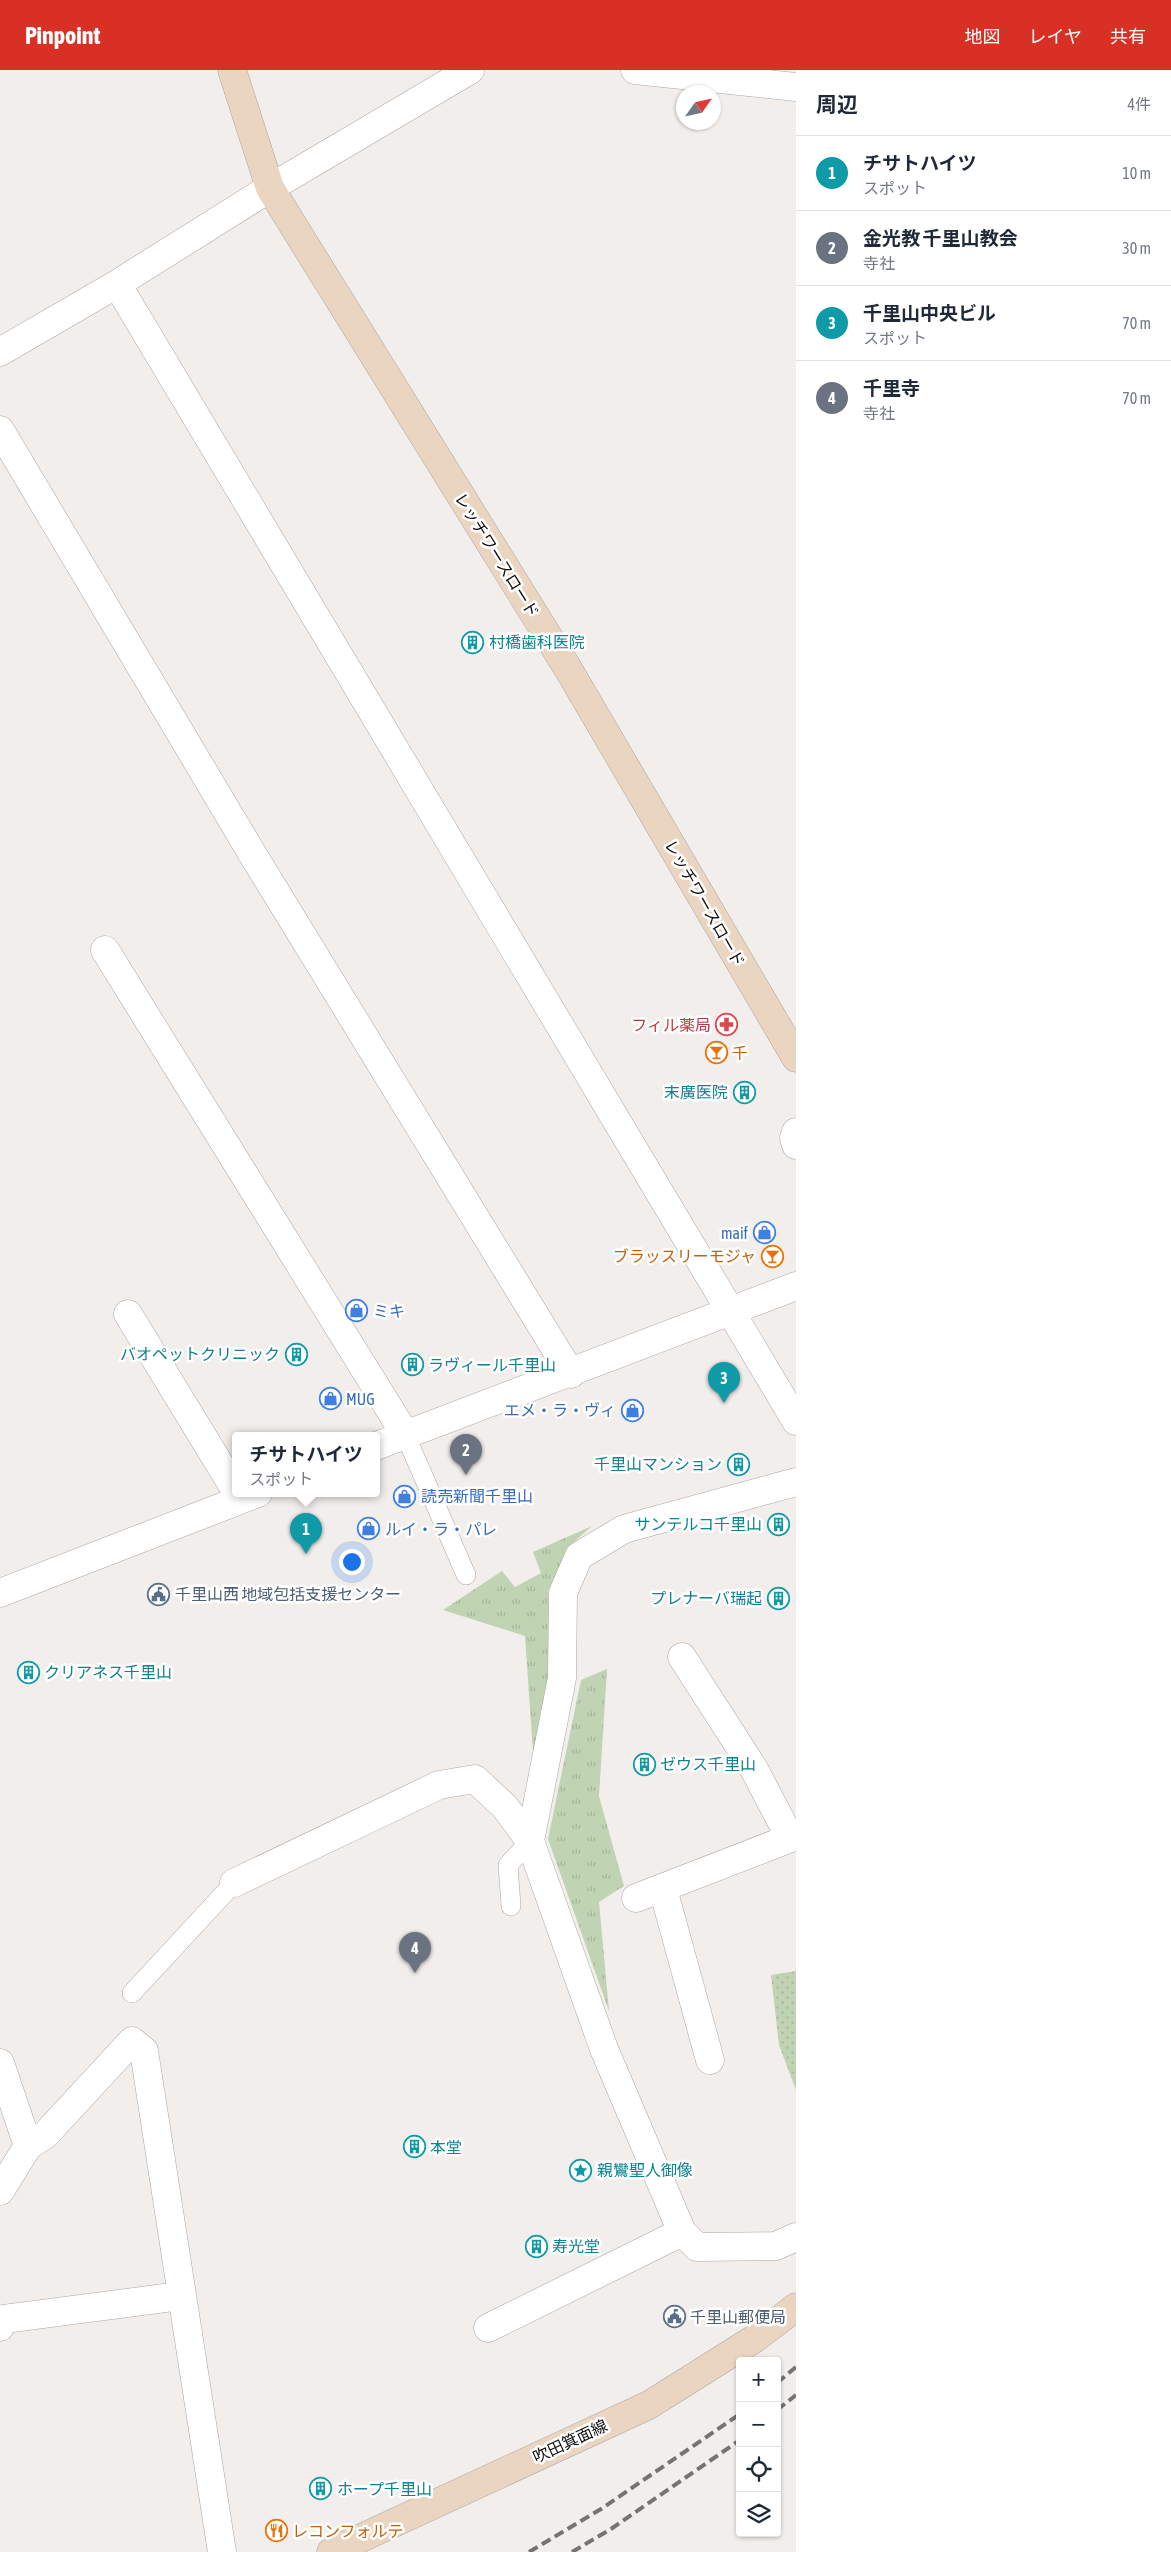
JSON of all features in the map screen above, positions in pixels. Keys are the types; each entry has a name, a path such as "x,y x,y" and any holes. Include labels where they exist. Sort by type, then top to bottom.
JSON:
{"street":[{"name":"レッチワースロード","path":"232,70 270,188 567,667 796,1058"},
{"path":"0,352 118,284 270,188 470,70"},
{"path":"634,70 670,72 796,86"},
{"path":"118,284 796,1421"},
{"path":"0,430 253,855 570,1374"},
{"path":"105,950 404,1434"},
{"path":"796,1132 794,1138 796,1145"},
{"path":"380,1444 570,1374 796,1286"},
{"path":"128,1314 232,1477"},
{"path":"530,1841 562,1678 564,1593 579,1556 624,1529 796,1482"},
{"path":"0,1593 236,1497"},
{"path":"636,1898 793,1837 754,1769 682,1657"},
{"path":"234,1883 439,1785 475,1779 505,1806 530,1841 604,2049 682,2232 697,2247 776,2246 796,2236"},
{"path":"663,1889 710,2060"},
{"path":"0,2191 28,2146 46,2134 132,2041 144,2051 180,2296 222,2552"},
{"path":"0,2063 28,2146"},
{"path":"488,2328 682,2232"},
{"path":"0,2326 4,2319 180,2296"},
{"name":"吹田箕面線","path":"331,2552 649,2405 754,2339 796,2307"}],"lane":[{"path":"404,1434 466,1575"},
{"path":"512,1906 508,1865 530,1841"},
{"path":"132,1993 234,1883"}],"green space":[{"path":"592,1526 575,1541 548,1591 553,1681 534,1767 525,1636 443,1610 502,1571 515,1587 541,1573 533,1552"},
{"path":"607,1669 599,1796 624,1886 599,1902 609,2011 548,1839 581,1680"},
{"path":"796,1971 796,2090 779,2045 771,1975"}],"railway":[{"path":"781,2380 796,2367"},
{"path":"781,2407 796,2395"},
{"path":"529,2552 601,2509 736,2417"},
{"path":"572,2552 611,2529 736,2443"}],"place":[{"name":"村橋歯科医院","path":"473,642"},
{"name":"フィル薬局","path":"727,1025"},
{"name":"千","path":"716,1053"},
{"name":"末廣医院","path":"744,1092"},
{"name":"maif","path":"764,1233"},
{"name":"ブラッスリーモジャ","path":"772,1256"},
{"name":"ミキ","path":"357,1311"},
{"name":"バオペットクリニック","path":"296,1354"},
{"name":"ラヴィール千里山","path":"412,1365"},
{"name":"MUG","path":"330,1399"},
{"name":"千里山中央ビル","path":"724,1403"},
{"name":"エメ・ラ・ヴィ","path":"632,1410"},
{"name":"千里山マンション","path":"738,1464"},
{"name":"金光教 千里山教会","path":"466,1475"},
{"name":"読売新聞千里山","path":"405,1496"},
{"name":"サンテルコ千里山","path":"778,1524"},
{"name":"ルイ・ラ・パレ","path":"369,1529"},
{"name":"チサトハイツ","path":"306,1554"},
{"name":"千里山西 地域包括支援センター","path":"159,1594"},
{"name":"プレナーバ瑞起","path":"778,1598"},
{"name":"クリアネス千里山","path":"28,1672"},
{"name":"ゼウス千里山","path":"644,1764"},
{"name":"千里寺","path":"415,1973"},
{"name":"本堂","path":"414,2147"},
{"name":"親鸞聖人御像","path":"581,2170"},
{"name":"寿光堂","path":"536,2246"},
{"name":"千里山郵便局","path":"674,2317"},
{"name":"ホープ千里山","path":"321,2489"},
{"name":"レコンフォルテ","path":"276,2531"}]}
